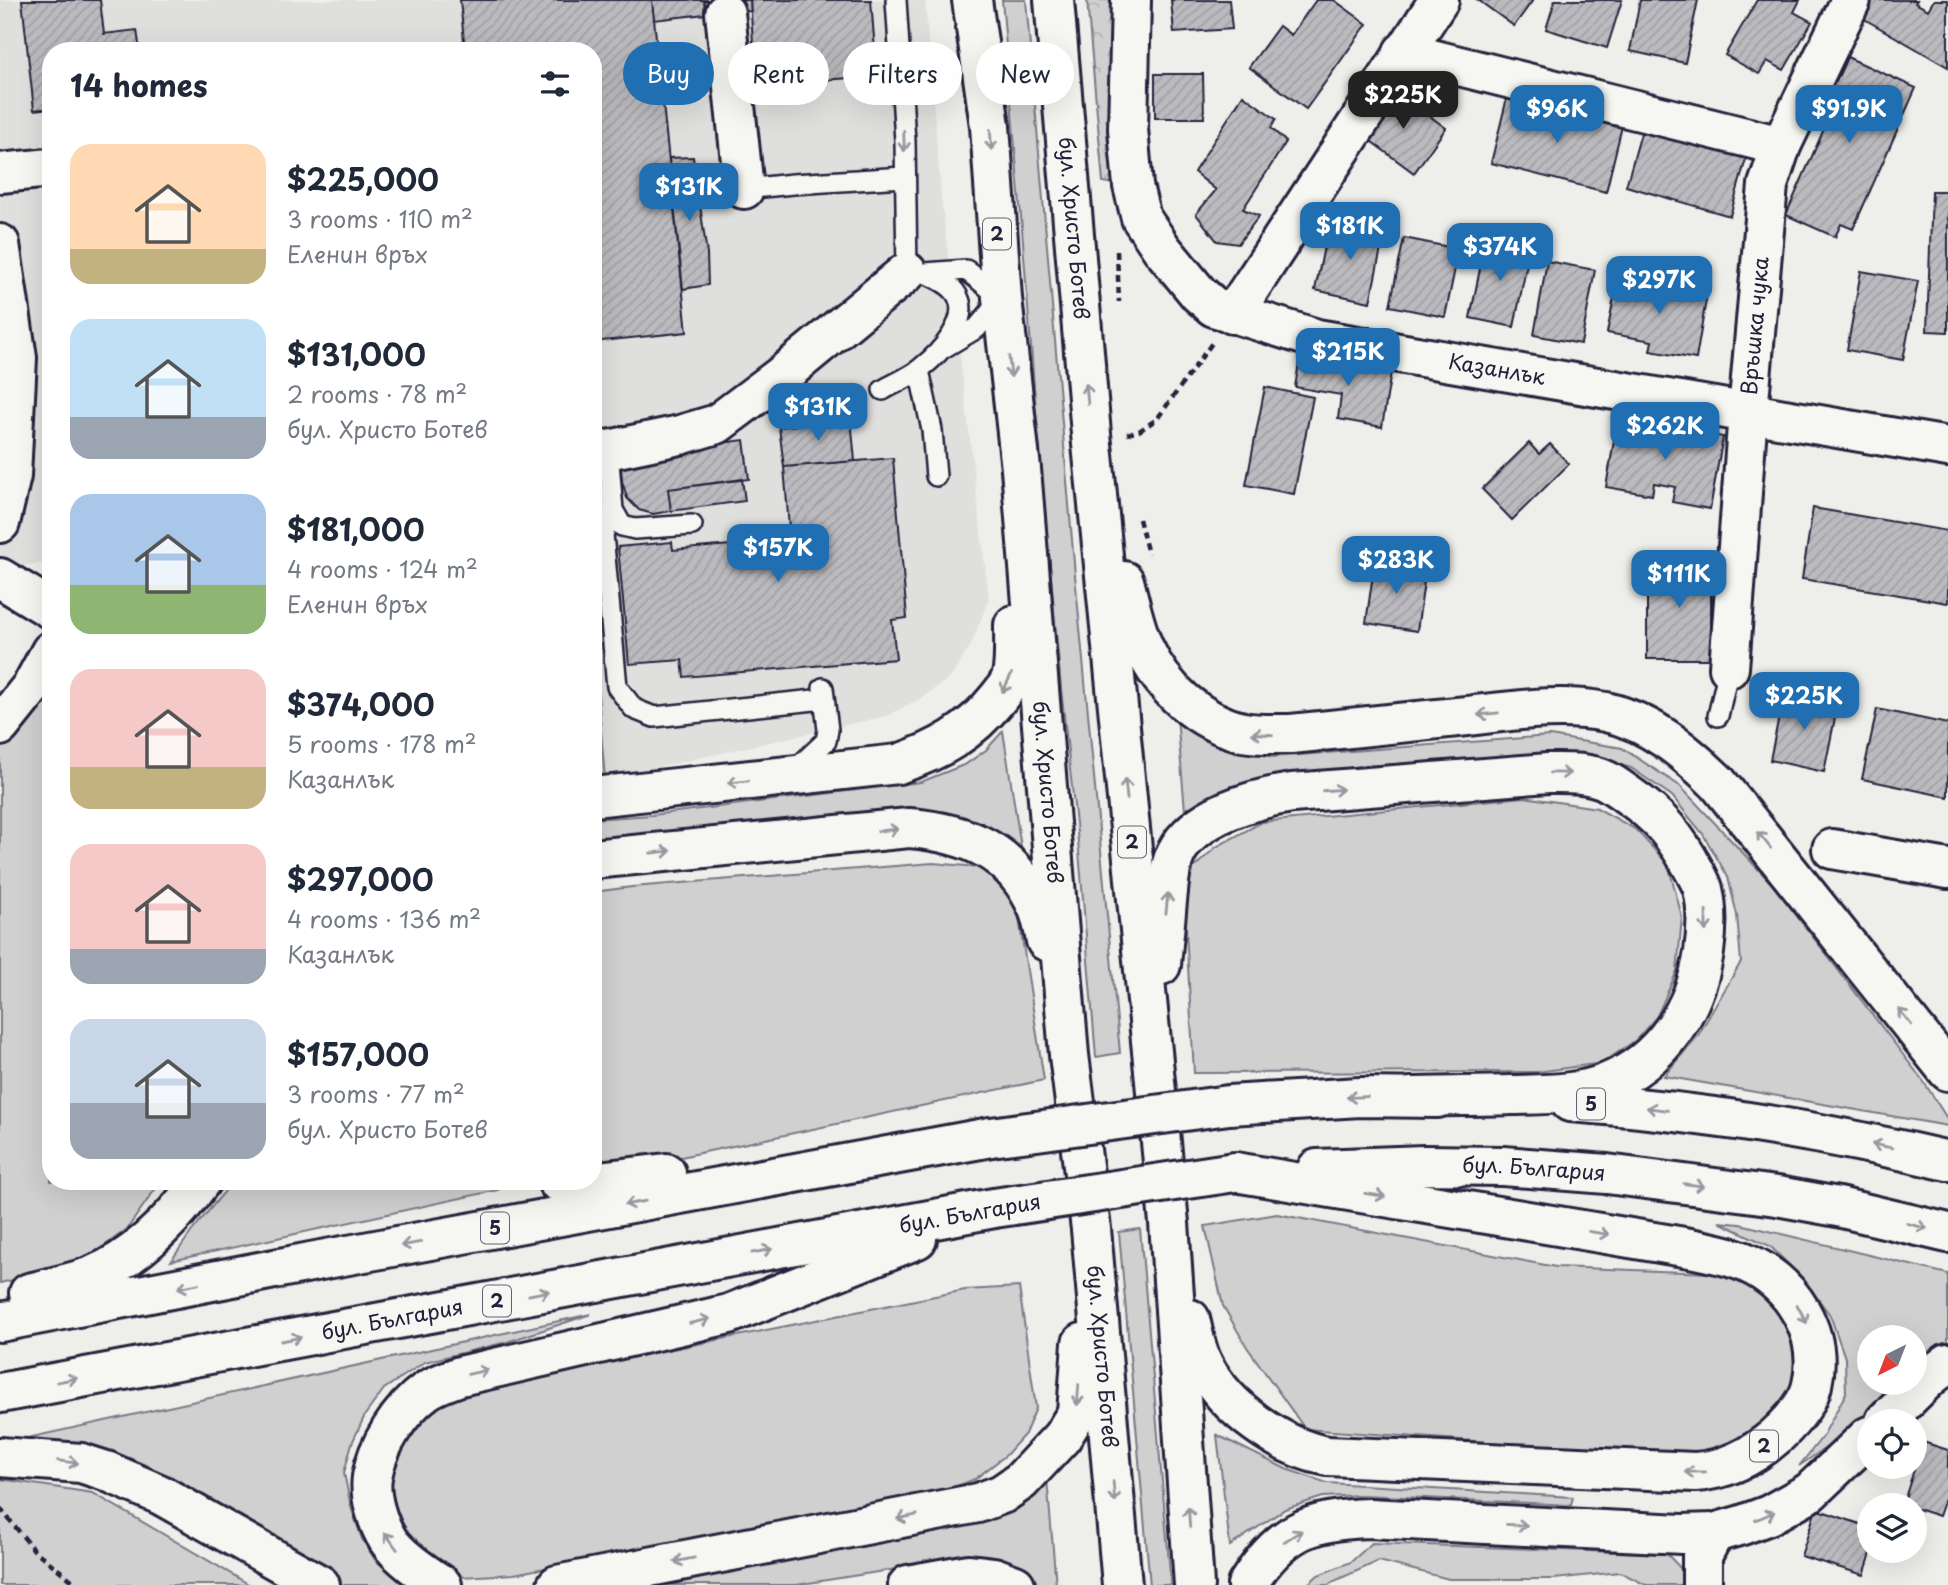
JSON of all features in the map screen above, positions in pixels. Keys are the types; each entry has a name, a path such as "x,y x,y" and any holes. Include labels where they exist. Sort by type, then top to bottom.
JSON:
{"main road":[{"name":"бул. Христо Ботев","path":"972,0 990,126 1002,299 1021,469 1069,1055 1091,1229 1122,1585"},
{"name":"бул. Христо Ботев","path":"1054,0 1092,448 1169,1223 1194,1585"},
{"name":"Казанлък","path":"1131,0 1128,129 1133,186 1141,218 1162,250 1199,294 1214,307 1317,339 1948,447"},
{"path":"1233,314 1439,0"},
{"name":"Връшка чука","path":"1729,668 1768,185 1781,146 1851,0"},
{"path":"724,13 744,189"},
{"path":"1403,52 1781,146"},
{"path":"0,173 42,169"},
{"path":"0,244 17,358 12,476 0,523"},
{"path":"602,449 680,435 717,424 916,273"},
{"path":"1092,448 1144,649 1165,683 1201,714 1224,726 1268,735 1547,708 1606,713 1636,723 1665,738 1718,782 1948,1071"},
{"name":"2","path":"602,796 898,764 940,748 963,733 985,714 1003,692 1012,675 1021,469"},
{"path":"0,578 42,604"},
{"path":"0,726 32,686 42,668"},
{"path":"1152,1044 1170,877 1175,856 1185,839 1229,810 1261,798 1292,793 1548,773 1581,774 1605,780 1653,812 1689,860 1702,886 1707,907 1706,938 1698,979 1684,1014 1668,1038 1628,1073 1606,1083 1568,1093 1411,1097"},
{"path":"602,858 909,828 937,830 970,839 1013,868 1040,912 1069,1055"},
{"path":"1832,849 1948,869"},
{"name":"5","path":"0,1322 991,1137 1229,1105 1411,1097 1632,1106 1819,1133 1948,1161"},
{"path":"602,1180 991,1137"},
{"name":"бул. България","path":"0,1393 994,1208 1235,1172 1424,1165 1503,1166 1607,1174 1838,1207 1948,1233"},
{"name":"2","path":"1169,1223 1198,1352 1211,1378 1245,1415 1273,1434 1314,1454 1367,1459 1708,1471 1732,1464 1766,1445 1791,1420 1812,1386 1814,1351 1805,1316 1780,1286 1746,1263 1690,1248 1235,1172"},
{"path":"0,1301 93,1275 131,1254 170,1219 194,1190"},
{"path":"442,1585 426,1575 389,1541 379,1520 373,1497 372,1478 386,1439 397,1421 426,1391 460,1376 729,1314 994,1208"},
{"path":"557,1585 978,1503 1002,1494 1021,1481 1062,1437 1077,1413 1091,1229"},
{"path":"1897,1409 1948,1363"},
{"path":"1247,1585 1273,1549 1292,1535 1314,1524 1343,1519 1369,1518 1682,1534 1714,1533 1769,1515 1810,1492 1857,1447"},
{"path":"0,1457 80,1464 106,1471 161,1495 320,1585"},
{"path":"1702,1585 1702,1556 1714,1533"},
{"path":"908,1585 969,1574 994,1577 1015,1585"}],"lane":[{"path":"896,0 905,141 904,177 916,273"},
{"path":"744,189 904,177"},
{"path":"916,273 966,270 1002,299 977,328 940,350"},
{"path":"883,390 919,370 940,350 957,328 961,310 957,295 942,281 916,273"},
{"path":"919,370 932,430 936,476"},
{"path":"602,454 613,510 622,526 635,529 692,525"},
{"path":"613,510 603,534 617,687 634,709 654,717 824,693 828,730 826,741 786,777"},
{"path":"1718,716 1729,668"}],"path":[{"path":"1092,448 1139,430 1157,419 1233,314"},
{"path":"0,1508 34,1550 78,1585"}],"shaded area":[{"path":"0,0 925,0 928,42 843,42 843,105 934,105 941,196 989,599 970,647 951,677 923,697 886,716 605,779 602,744 602,42 42,42 42,563 0,569"}],"green space":[{"path":"1002,0 1026,0 1030,42 1006,42"},
{"path":"1087,0 1116,0 1115,184 1103,182"},
{"path":"1011,105 1035,105 1075,575 1120,1053 1096,1057 1035,399"},
{"path":"42,690 42,1190 155,1190 127,1229 79,1265 0,1283 0,743"},
{"path":"1177,717 1235,747 1272,757 1550,736 1622,748 1680,786 1773,885 1924,1082 1948,1120 1948,1126 1664,1076 1697,1037 1741,962 1737,915 1728,877 1703,834 1672,796 1631,768 1598,758 1559,755 1361,766 1231,786 1186,822"},
{"path":"1003,731 1023,860 1009,845 718,833 602,839 602,818 652,815 921,782 966,764 986,750"},
{"path":"602,744 605,779 602,780"},
{"path":"1524,797 1597,808 1635,829 1668,864 1682,917 1677,971 1657,1016 1636,1040 1602,1063 1537,1072 1194,1073 1184,894 1189,872 1216,847 1262,822"},
{"path":"933,863 978,867 1000,881 1018,912 1044,1080 629,1168 602,1166 602,891"},
{"path":"226,1190 498,1190 171,1261"},
{"path":"1277,1214 1556,1267 1710,1273 1738,1279 1763,1293 1786,1316 1797,1348 1797,1375 1785,1402 1751,1437 1705,1456 1305,1429 1247,1347 1223,1306 1205,1226"},
{"path":"1719,1222 1740,1224 1948,1274 1948,1343 1927,1360 1927,1325 1857,1325 1857,1395 1892,1395 1876,1409 1857,1409 1857,1426 1799,1466 1823,1436 1846,1393 1845,1358 1830,1315 1803,1279 1770,1246"},
{"path":"1140,1229 1171,1585 1150,1585 1119,1232"},
{"path":"1019,1287 1036,1408 1025,1434 1006,1455 975,1479 947,1490 514,1574 461,1577 430,1563 396,1533 386,1496 402,1445 431,1410 468,1393 965,1290"},
{"path":"591,1314 507,1342 425,1362 384,1389 365,1415 352,1443 344,1473 351,1507 362,1539 376,1561 407,1585 337,1585 0,1444"},
{"path":"1217,1435 1286,1469 1327,1483 1573,1497 1571,1505 1362,1495 1323,1497 1285,1509 1230,1546"},
{"path":"1047,1478 1056,1585 1036,1585 965,1558 796,1585 656,1585 959,1527 988,1518"},
{"path":"0,1479 93,1493 250,1585 0,1585"},
{"path":"1372,1543 1667,1554 1687,1575 1688,1585 1646,1585 1620,1572 1554,1579 1449,1579 1379,1561 1329,1585 1307,1585 1318,1575 1351,1562"}],"building":[{"path":"22,0 100,0 104,34 137,30 139,42 42,42 42,109 34,110"},
{"path":"460,0 652,0 656,42 623,42 623,105 663,105 687,332 602,341 602,42 464,42"},
{"path":"652,0 704,0 705,14 654,20"},
{"path":"704,0 750,0 751,11 705,14"},
{"path":"750,0 871,0 874,42 843,42 843,79 829,80 829,42 753,42"},
{"path":"1171,0 1229,0 1232,29 1174,33"},
{"path":"1316,0 1334,0 1367,24 1306,109 1249,67 1279,26 1291,35"},
{"path":"1478,0 1533,0 1514,26"},
{"path":"1555,0 1622,0 1607,48 1546,29"},
{"path":"1640,0 1698,0 1685,63 1630,51"},
{"path":"1757,0 1800,0 1794,12 1812,22 1784,70 1767,61 1759,74 1725,55"},
{"path":"1859,0 1917,0 1915,3 1928,10 1934,0 1948,0 1948,67 1852,12"},
{"path":"1847,57 1916,88 1853,229 1841,224 1835,237 1786,215 1832,111 1808,100 1819,75 1836,82"},
{"path":"1155,74 1203,74 1204,118 1155,118"},
{"path":"1393,89 1446,128 1414,173 1360,133"},
{"path":"1243,95 1276,119 1271,128 1286,142 1243,209 1259,216 1238,244 1217,241 1196,214 1216,190 1194,172"},
{"path":"1507,98 1622,126 1606,192 1491,163"},
{"path":"1645,119 1749,148 1730,216 1626,186"},
{"path":"693,157 707,254 708,285 683,289 669,158"},
{"path":"1932,191 1948,191 1948,332 1927,331"},
{"path":"1329,223 1384,234 1370,302 1315,290"},
{"path":"1404,238 1459,249 1445,317 1390,306"},
{"path":"1486,239 1530,249 1514,327 1470,318"},
{"path":"1547,261 1595,270 1581,344 1534,335"},
{"path":"1861,271 1918,281 1903,360 1847,350"},
{"path":"1618,277 1707,294 1696,359 1650,351 1652,341 1607,333"},
{"path":"1300,357 1391,372 1382,427 1338,419 1341,395 1295,387"},
{"path":"1265,387 1313,397 1294,494 1246,485"},
{"path":"1618,418 1723,437 1710,509 1672,502 1675,487 1654,483 1652,495 1606,487"},
{"path":"851,419 855,461 784,467 779,427"},
{"path":"744,440 749,479 668,489 671,511 653,514 639,510 627,498 622,481 623,456"},
{"path":"1529,443 1539,454 1550,444 1569,464 1512,520 1482,489"},
{"path":"893,458 907,618 892,620 896,659 684,677 682,660 629,664 618,547 672,542 673,550 790,540 784,467"},
{"path":"742,479 745,501 671,511 668,489"},
{"path":"1813,508 1948,531 1948,603 1802,579"},
{"path":"1375,560 1426,568 1417,631 1366,623"},
{"path":"1647,562 1711,562 1711,659 1647,659"},
{"path":"1784,692 1838,703 1824,772 1770,760"},
{"path":"1877,709 1948,724 1948,797 1862,779"},
{"path":"1927,1443 1948,1450 1948,1499 1945,1499 1939,1516 1927,1512 1927,1493 1907,1493 1911,1479 1927,1479"},
{"path":"1816,1509 1857,1523 1857,1563 1868,1563 1864,1575 1801,1556"}]}
